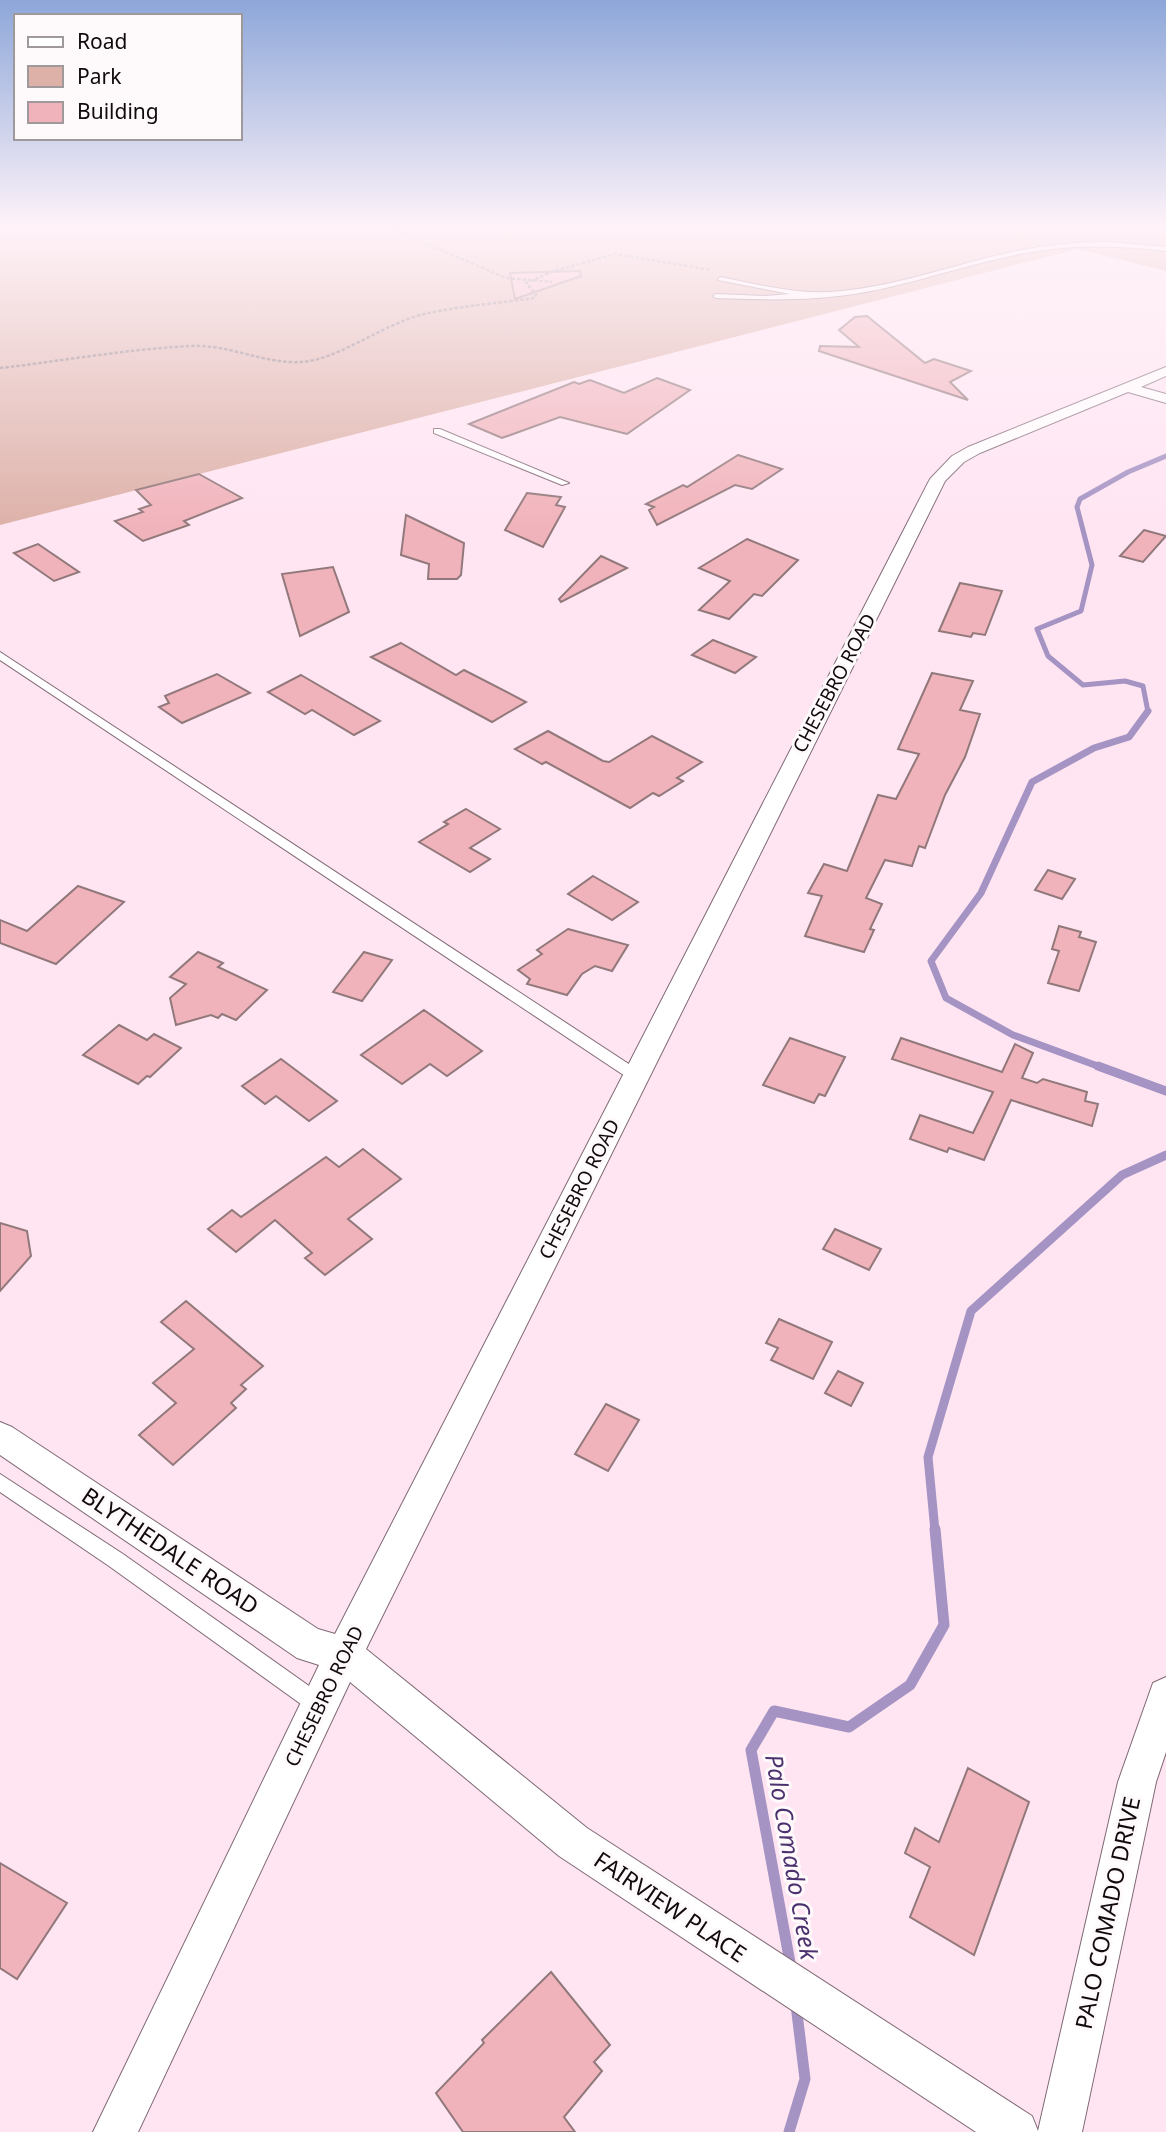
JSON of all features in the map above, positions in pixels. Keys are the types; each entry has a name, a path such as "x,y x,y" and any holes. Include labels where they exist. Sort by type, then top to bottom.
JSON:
{"street":[{"name":"CHESEBRO ROAD","path":"115,2132 344,1654 796,756 900,559 938,480 958,458 974,450 1166,371"},
{"path":"1127,387 1166,399"},
{"name":"BLYTHEDALE ROAD","path":"0,1437 310,1645 344,1654"},
{"name":"FAIRVIEW PLACE","path":"344,1654 573,1842 644,1891 1016,2132"},
{"name":"PALO COMADO DRIVE","path":"1060,2132 1137,1782 1166,1696"}],"lane":[{"path":"436,431 565,483"},
{"path":"0,655 636,1076"},
{"path":"0,1482 116,1560 320,1706"}],"path":[{"path":"0,368 192,346 232,349 287,362 315,360 388,327"}],"green space":[{"path":"0,327 771,327 0,525"}],"building":[{"path":"842,327 881,327 925,363 934,359 971,371 950,382 968,400 819,351 820,346 859,347 839,330"},
{"path":"657,378 690,390 627,434 560,417 502,438 469,424 574,382 579,384 590,380 624,393"},
{"path":"738,455 782,469 752,489 735,485 657,525 649,510 654,507 646,504 683,485 687,487"},
{"path":"199,474 242,498 184,521 189,525 143,541 115,521 143,512 139,509 151,505 136,490"},
{"path":"527,493 561,497 556,505 565,507 543,547 505,530"},
{"path":"406,515 464,543 461,575 457,579 428,579 429,564 401,555"},
{"path":"1144,530 1166,536 1143,562 1120,556"},
{"path":"747,539 798,560 762,596 754,594 729,619 699,610 730,581 699,568"},
{"path":"38,544 79,572 54,581 14,553"},
{"path":"601,556 627,568 561,602 559,599"},
{"path":"333,567 349,612 300,636 282,574"},
{"path":"960,583 1002,591 985,635 973,633 971,637 939,631"},
{"path":"713,640 756,657 735,673 692,655"},
{"path":"401,643 456,675 464,670 526,702 492,722 371,657"},
{"path":"932,673 973,681 960,710 980,714 965,757 945,795 925,848 919,846 912,866 885,860 866,898 882,904 870,929 874,930 864,952 805,936 822,896 808,893 824,864 847,871 878,795 896,799 919,754 898,749"},
{"path":"217,674 250,693 182,723 159,707 169,703 165,696"},
{"path":"301,675 380,721 354,735 312,710 305,714 268,692"},
{"path":"548,731 603,761 609,762 652,736 702,762 677,778 683,781 659,796 653,793 630,808 546,762 542,764 515,749"},
{"path":"466,809 500,829 470,848 490,859 470,872 419,842"},
{"path":"1048,870 1075,879 1062,899 1035,890"},
{"path":"593,876 638,902 612,920 568,894"},
{"path":"78,886 124,902 56,964 0,943 0,920 27,931"},
{"path":"1059,926 1081,932 1079,937 1096,942 1079,991 1048,983 1059,951 1052,949"},
{"path":"568,929 628,945 612,971 595,966 582,974 567,995 527,984 530,979 518,970 542,954 537,950"},
{"path":"198,952 223,963 218,967 267,990 236,1020 222,1014 218,1018 211,1015 176,1025 170,998 186,984 170,977"},
{"path":"364,952 392,960 362,1001 333,992"},
{"path":"424,1010 482,1051 447,1076 430,1064 402,1084 361,1055"},
{"path":"119,1025 147,1040 154,1034 181,1048 150,1077 147,1076 138,1084 83,1055"},
{"path":"790,1038 845,1057 825,1096 819,1094 814,1103 763,1085"},
{"path":"901,1038 1002,1072 1015,1044 1033,1053 1022,1078 1037,1083 1043,1079 1087,1092 1085,1101 1098,1104 1092,1126 1011,1100 984,1160 949,1148 947,1152 910,1139 920,1115 973,1133 993,1092 892,1059"},
{"path":"281,1059 337,1101 309,1121 276,1096 265,1104 242,1086"},
{"path":"363,1149 401,1179 348,1219 372,1239 325,1275 305,1258 312,1253 275,1220 236,1252 208,1229 232,1210 241,1217 326,1157 339,1167"},
{"path":"0,1223 27,1231 31,1256 0,1291"},
{"path":"835,1229 881,1249 869,1270 823,1249"},
{"path":"186,1301 263,1366 241,1385 246,1389 231,1403 236,1408 173,1465 139,1435 176,1403 153,1383 194,1349 161,1322"},
{"path":"779,1319 832,1342 813,1379 771,1360 778,1348 766,1343"},
{"path":"838,1371 863,1383 851,1406 825,1393"},
{"path":"606,1404 639,1420 608,1471 575,1454"},
{"path":"968,1768 1029,1802 974,1955 910,1917 930,1867 905,1853 915,1828 939,1842"},
{"path":"0,1863 67,1903 17,1979 0,1968"},
{"path":"551,1972 610,2045 594,2062 602,2071 564,2117 575,2132 463,2132 436,2093 484,2043 482,2040"}],"waterway":[{"name":"Palo Comado Creek","path":"1148,711 1143,686 1125,681 1083,685 1048,656 1037,629 1081,611 1092,565 1077,507 1080,499 1128,472 1166,456"},
{"name":"Palo Comado Creek","path":"1103,1068 1013,1035 946,998 931,961 981,893 1032,782 1094,748 1129,737 1148,711"},
{"name":"Palo Comado Creek","path":"1098,1066 1166,1091"},
{"name":"Palo Comado Creek","path":"935,1531 928,1457 971,1311 1122,1175 1166,1155"},
{"name":"Palo Comado Creek","path":"791,1968 751,1750 774,1711 849,1727 910,1685 944,1625 935,1529"},
{"name":"Palo Comado Creek","path":"789,2132 805,2079 796,2005"}]}
